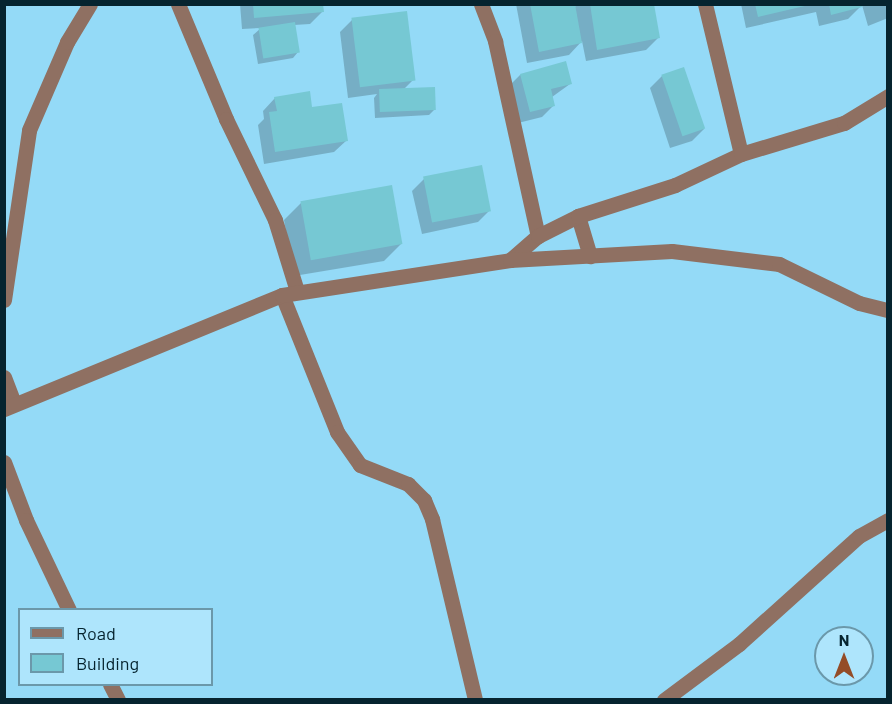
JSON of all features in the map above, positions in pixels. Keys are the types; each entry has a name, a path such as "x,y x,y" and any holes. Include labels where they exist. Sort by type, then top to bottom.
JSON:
{"street":[{"path":"4,300 29,130 67,42 90,4"},
{"path":"178,4 226,119 275,220 297,291"},
{"path":"482,4 495,41 538,236"},
{"path":"705,4 741,154"},
{"path":"510,260 538,236 578,216 675,185 741,154 844,123 888,96"},
{"path":"578,216 590,256"},
{"path":"4,378 9,406 282,295 297,291 364,285 510,260 672,251 779,264 859,303 888,310"},
{"path":"282,295 337,432 360,465 408,484 424,500 475,699"},
{"path":"4,462 26,520 69,608"},
{"path":"664,699 739,644 859,536 888,520"}],"building":[{"path":"253,4 323,4 324,12 254,18"},
{"path":"530,4 575,4 582,43 539,52"},
{"path":"590,4 654,4 660,38 597,50"},
{"path":"755,4 809,4 809,5 758,17"},
{"path":"829,4 861,4 862,7 831,15"},
{"path":"407,11 416,80 360,87 351,18"},
{"path":"295,22 300,53 263,58 258,28"},
{"path":"566,61 572,84 551,89 555,106 530,112 520,74"},
{"path":"684,67 705,128 682,136 661,75"},
{"path":"435,87 436,110 380,112 379,89"},
{"path":"310,91 312,107 342,103 348,141 275,152 269,112 277,111 274,97"},
{"path":"482,165 491,211 432,223 423,176"},
{"path":"392,185 402,244 311,260 300,201"}]}
